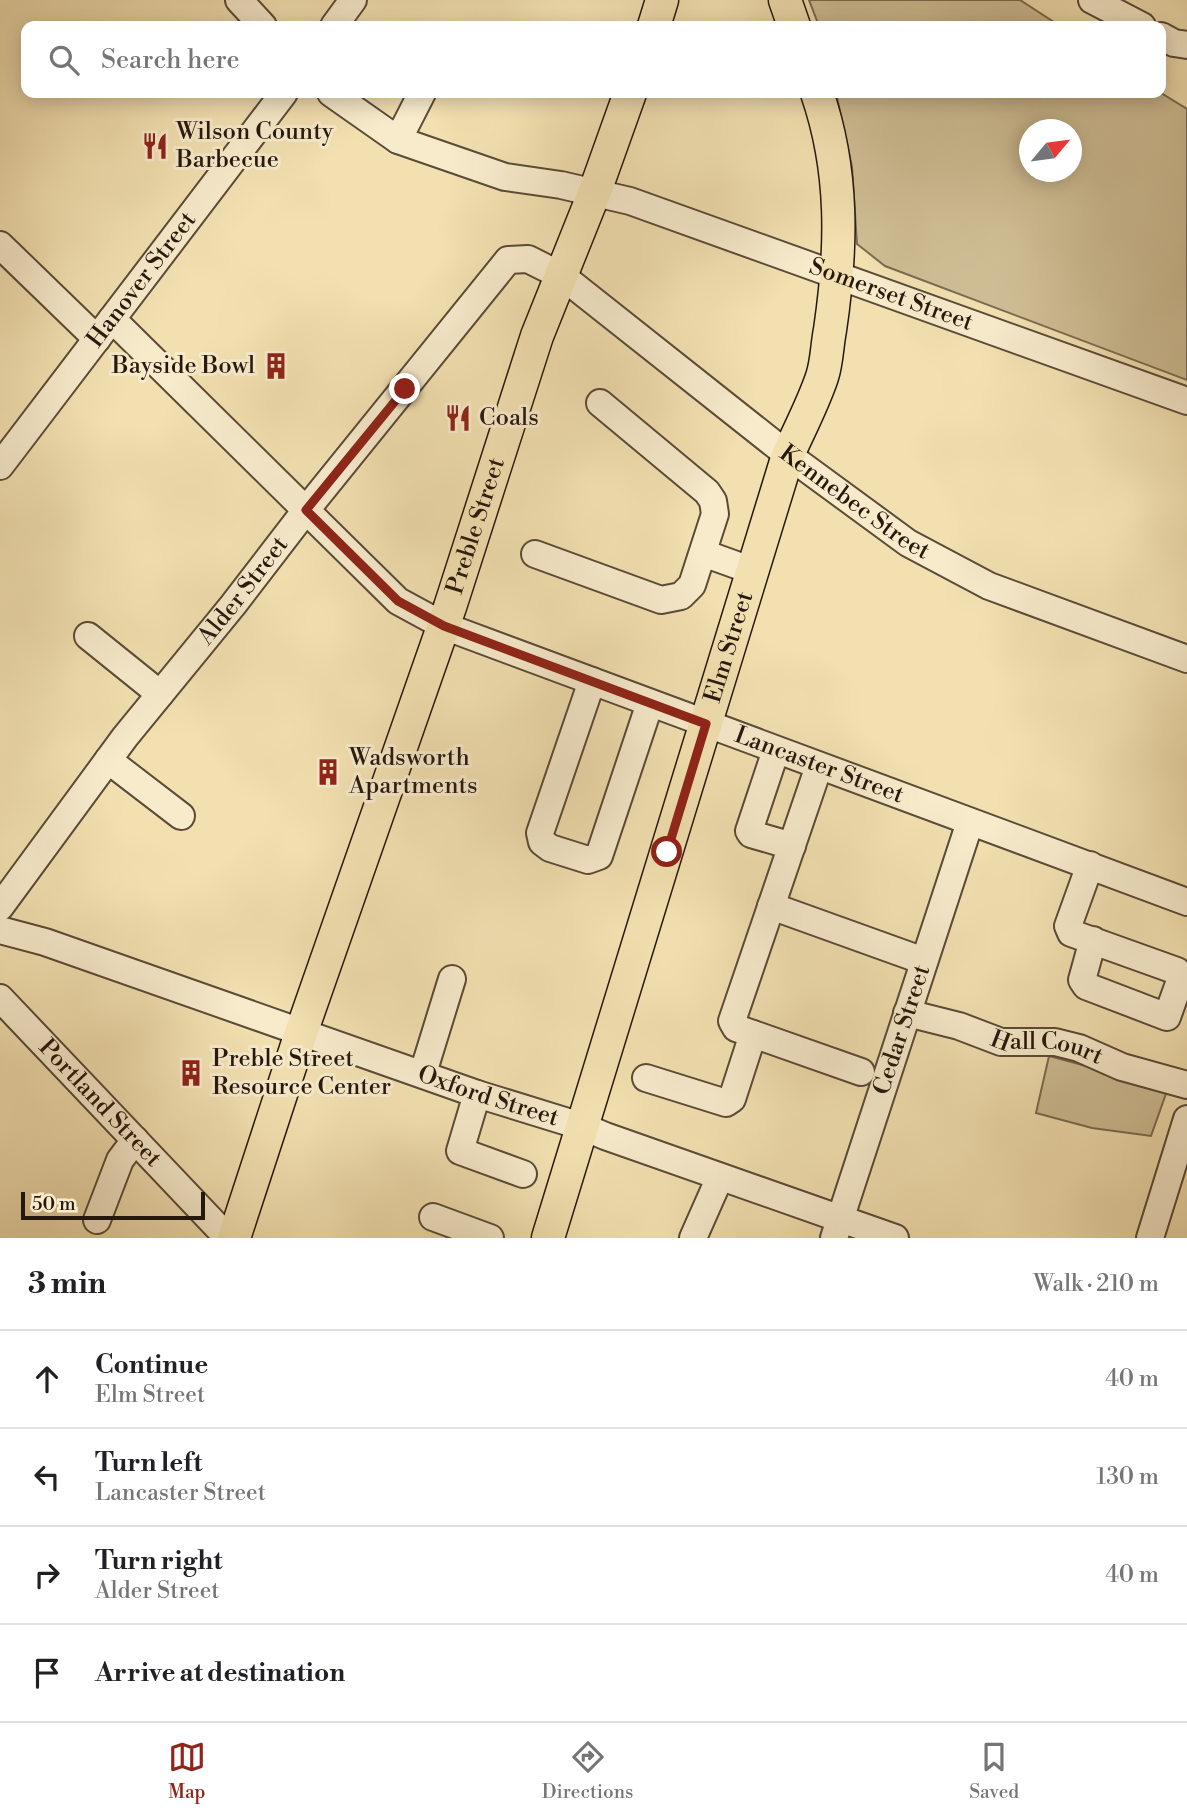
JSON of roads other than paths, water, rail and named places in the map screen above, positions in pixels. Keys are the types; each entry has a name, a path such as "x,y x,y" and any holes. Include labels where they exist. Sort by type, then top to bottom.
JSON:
{"main road":[{"path":"656,21 662,0"},
{"path":"785,0 792,21"},
{"name":"Preble Street","path":"234,1238 301,1033 444,626 537,336 595,191 628,98"},
{"name":"Elm Street","path":"548,1238 788,455 823,375 836,275 839,214 833,147 818,98"}],"street":[{"path":"239,0 258,21"},
{"path":"1092,0 1132,21"},
{"path":"1166,39 1187,45"},
{"name":"Hanover Street","path":"0,466 280,98"},
{"path":"338,98 398,140 505,177 595,191"},
{"path":"398,140 419,98"},
{"name":"Somerset Street","path":"595,191 630,201 1187,401"},
{"name":"Lancaster Street","path":"0,245 104,329 306,510 398,601 444,626 1187,902"},
{"name":"Alder Street","path":"0,907 108,760 508,260 528,259 562,275"},
{"name":"Kennebec Street","path":"562,275 788,455 908,543 989,586 1187,659"},
{"path":"535,554 661,600 681,596 692,585 715,514 713,501 707,492 600,403"},
{"path":"703,553 753,571"},
{"path":"88,636 160,694"},
{"path":"592,681 540,833 542,842 550,848 588,859 599,856 650,703"},
{"path":"776,750 749,831 751,834 792,846"},
{"path":"108,760 181,816"},
{"path":"819,766 732,1021 736,1028 861,1072"},
{"name":"Cedar Street","path":"837,1228 970,822"},
{"path":"1090,865 1068,926 1071,933 1093,940"},
{"path":"771,906 924,961"},
{"name":"Oxford Street","path":"0,930 45,942 477,1094 584,1127 720,1177 837,1228 895,1238"},
{"path":"423,1073 452,979"},
{"name":"Portland Street","path":"0,998 228,1238"},
{"name":"Hall Court","path":"907,1013 959,1026 1001,1042 1055,1042 1079,1048 1122,1067 1187,1085"},
{"path":"646,1078 726,1103 732,1099 752,1034"},
{"path":"477,1094 460,1151 523,1174"},
{"path":"1150,1238 1187,1119"},
{"path":"97,1220 120,1160 135,1140"},
{"path":"693,1238 720,1177"},
{"path":"433,1217 490,1238"}],"place":[{"name":"Wilson County Barbecue","path":"155,146"},
{"name":"Bayside Bowl","path":"276,366"},
{"name":"Coals","path":"458,418"},
{"name":"Wadsworth Apartments","path":"328,772"},
{"name":"Preble Street Resource Center","path":"191,1073"}]}
